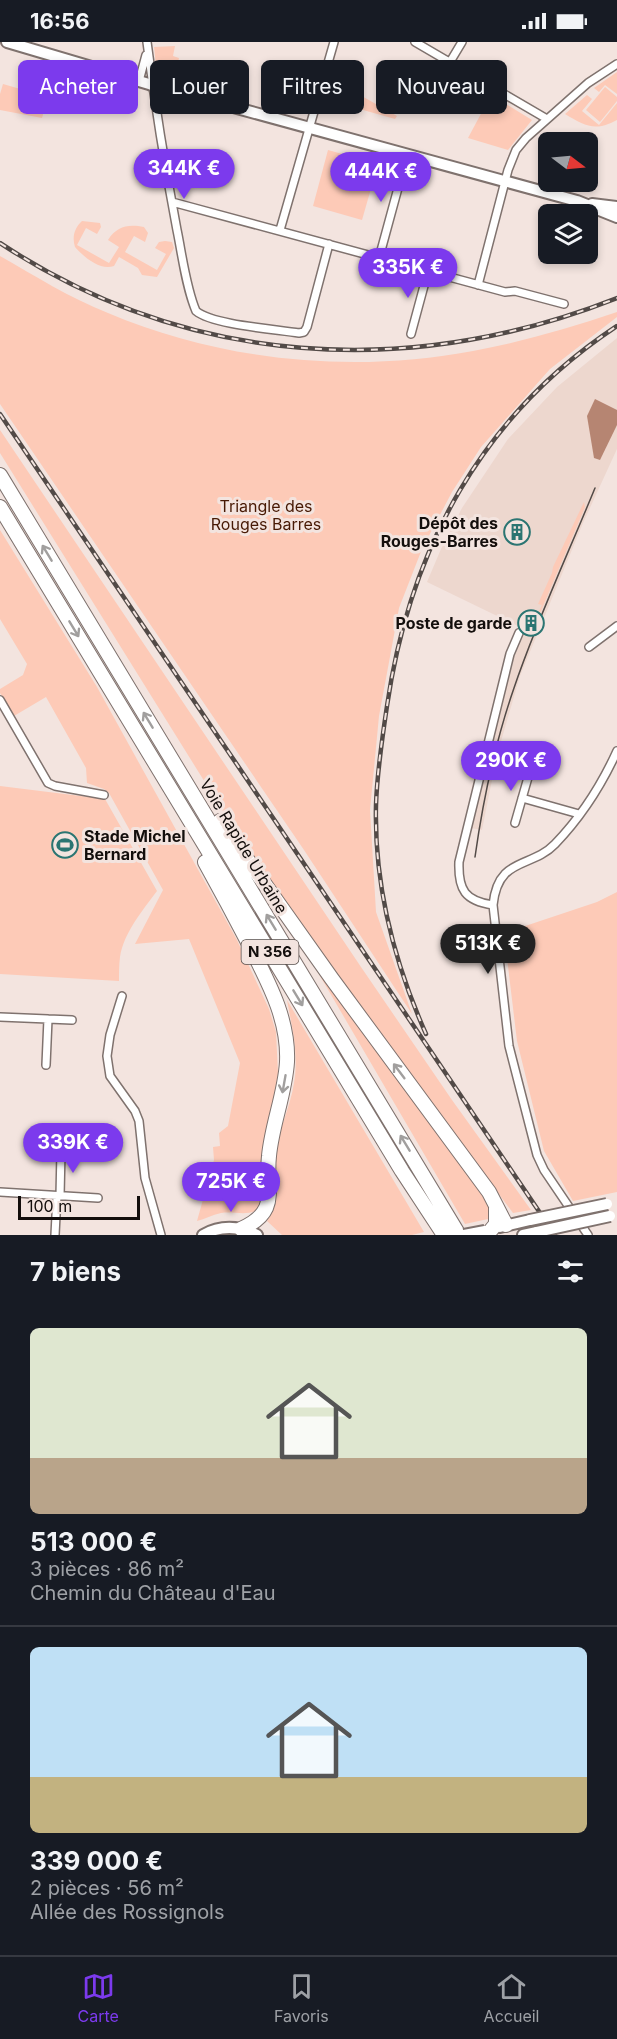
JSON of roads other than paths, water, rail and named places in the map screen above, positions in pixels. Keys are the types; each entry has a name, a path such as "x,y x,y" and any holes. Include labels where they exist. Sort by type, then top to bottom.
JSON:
{"highway":[{"name":"Voie Rapide Urbaine","path":"0,475 459,1235"},
{"name":"Voie Rapide Urbaine","path":"0,507 402,1171 444,1235"},
{"path":"137,733 267,979 283,1025 287,1059 286,1077 269,1151 269,1203 260,1217 241,1229"},
{"path":"165,747 200,792 277,904 495,1203 497,1216 495,1231"},
{"path":"402,1171 413,1198 435,1235"},
{"path":"435,1193 465,1235"}],"street":[{"path":"8,42 150,84"},
{"path":"139,81 146,61 147,42"},
{"path":"147,42 150,64"},
{"path":"280,230 334,42"},
{"path":"416,42 447,60"},
{"path":"451,60 462,42"},
{"path":"478,285 505,182 516,150 593,78 617,64"},
{"path":"507,95 548,118"},
{"path":"249,112 577,201 617,207"},
{"path":"156,114 194,308 198,313 213,319 304,332 329,244"},
{"path":"379,258 407,155"},
{"path":"577,201 617,217"},
{"path":"172,202 478,285 564,304"},
{"path":"411,334 428,271"},
{"path":"589,647 617,626"},
{"path":"493,905 476,902 466,895 460,880 459,862 510,654 519,633"},
{"path":"0,700 48,783 105,795"},
{"path":"587,1233 544,1170 537,1155 508,1039 493,905 497,888 509,870 550,849 579,814 602,781 617,753"},
{"path":"515,823 531,766"},
{"path":"522,798 579,814"},
{"path":"122,996 110,1035 107,1056 110,1076 135,1111 139,1121 145,1178 162,1233"},
{"path":"0,1017 72,1020"},
{"path":"46,1065 48,1019"},
{"path":"55,1235 61,1151"},
{"path":"0,1192 98,1198"},
{"path":"465,1235 495,1231 531,1231 613,1209"},
{"path":"203,1235 222,1228 241,1229 257,1235"}],"tram line":[{"path":"475,857 490,772 507,709 533,637 595,488"}],"railway":[{"path":"0,243 72,284 146,315 223,337 301,348 380,349 459,341 538,324 617,298"},
{"path":"426,1034 404,979 388,923 378,864 376,805 380,756 398,648 414,592 434,540 460,490 491,444 527,401 569,361 617,326"},
{"path":"0,414 555,1235"}],"place":[{"name":"Dépôt des Rouges-Barres","path":"517,532"},
{"name":"Poste de garde","path":"531,623"},
{"name":"Stade Michel Bernard","path":"65,845"}],"park label":[{"name":"Triangle des Rouges Barres","path":"266,515"}]}
